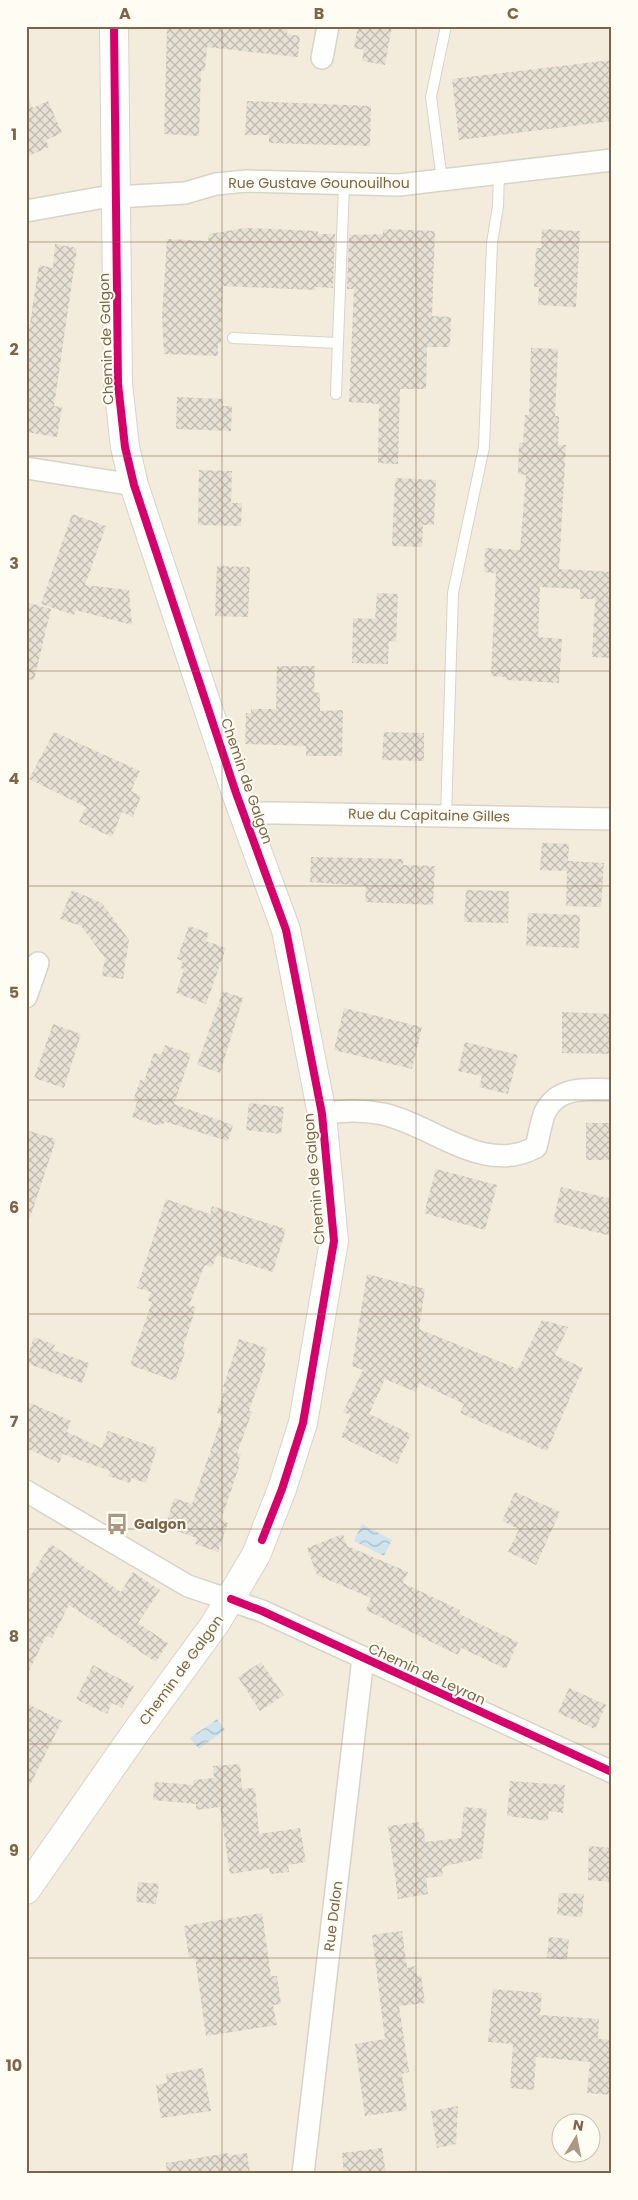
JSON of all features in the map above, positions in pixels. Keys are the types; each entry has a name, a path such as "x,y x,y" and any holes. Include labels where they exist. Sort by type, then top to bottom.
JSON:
{"main road":[{"name":"Chemin de Galgon","path":"26,1890 231,1599 262,1540 282,1490 303,1423 334,1241 322,1114 286,930 246,816 236,793 134,484 125,447 118,384 114,26"}],"street":[{"path":"322,58 328,26"},
{"name":"Rue Gustave Gounouilhou","path":"26,211 116,196 185,192 216,184 246,181 399,185 612,160"},
{"path":"26,468 134,484"},
{"name":"Rue du Capitaine Gilles","path":"246,816 257,813 277,812 612,819"},
{"path":"26,997 38,963"},
{"path":"322,1114 357,1110 385,1114 417,1126 440,1139 492,1155 508,1156 524,1153 536,1147 545,1112 555,1099 566,1092 581,1089 612,1090"},
{"name":"Chemin de Leyran","path":"26,1491 188,1586 262,1611 612,1772"},
{"name":"Rue Dalon","path":"303,2174 363,1658"}],"lane":[{"path":"442,180 431,97 446,26"},
{"path":"446,816 453,593 484,447 492,243 498,206 499,173"},
{"path":"336,394 344,185"},
{"path":"233,338 338,343"}],"shaded area":[{"path":"26,26 612,26 612,2174 26,2174"}],"water":[{"path":"362,1524 392,1540 384,1556 354,1541"},
{"path":"217,1719 225,1730 199,1749 190,1738"}],"building":[{"path":"167,26 288,26 287,34 300,36 298,57 207,47 205,71 201,71 199,136 164,134"},
{"path":"358,26 392,26 385,65 362,61 364,50 354,48"},
{"path":"612,60 612,121 459,140 452,79"},
{"path":"26,94 33,108 48,101 62,133 46,140 49,147 26,157"},
{"path":"247,101 371,106 370,146 269,143 269,135 245,135"},
{"path":"245,228 318,231 318,234 335,234 333,288 315,287 315,290 223,286 221,344 218,343 218,356 164,354 162,316 167,239 208,241 209,234"},
{"path":"383,229 435,231 432,316 451,317 450,347 427,347 426,389 400,389 398,464 378,463 379,404 349,402 354,289 347,289 349,235 383,234"},
{"path":"542,229 580,231 576,307 538,305 539,287 534,287 536,248 541,248"},
{"path":"55,244 77,248 54,406 62,407 57,437 26,432 26,330 29,330 39,265 53,268"},
{"path":"531,348 558,349 555,416 559,416 558,445 566,445 559,569 612,572 612,658 592,657 595,599 580,599 580,589 540,587 538,637 562,639 559,683 506,680 506,677 491,676 496,573 484,572 485,548 520,550 526,475 518,474 519,442 523,443 525,415 529,415"},
{"path":"177,397 223,399 223,406 232,406 231,431 176,429"},
{"path":"199,470 232,471 231,503 242,503 241,526 198,525"},
{"path":"395,478 436,480 434,525 423,525 422,547 392,546"},
{"path":"72,514 106,526 85,585 129,590 132,625 76,610 74,615 41,604"},
{"path":"217,566 250,567 248,617 215,616"},
{"path":"377,593 398,594 396,642 389,641 388,664 352,663 353,618 375,619"},
{"path":"26,602 51,609 34,680 26,679"},
{"path":"277,666 315,666 314,692 320,693 320,711 343,710 342,756 306,756 306,746 245,744 246,713 251,713 251,709 276,709"},
{"path":"54,732 140,771 131,791 141,796 133,817 122,812 112,837 79,822 86,807 29,779"},
{"path":"384,732 424,733 424,761 382,760"},
{"path":"542,843 569,844 568,861 604,863 601,907 566,906 567,871 540,870"},
{"path":"311,857 403,859 403,865 435,866 433,905 365,902 366,886 310,882"},
{"path":"72,890 102,903 129,940 123,979 102,976 105,958 81,926 60,919"},
{"path":"466,890 509,891 508,923 464,922"},
{"path":"528,913 580,915 579,948 526,946"},
{"path":"189,926 209,933 206,941 226,948 206,1004 176,993 184,969 180,968 183,961 177,959"},
{"path":"223,991 243,998 220,1073 197,1065"},
{"path":"344,1008 422,1027 412,1069 334,1050"},
{"path":"562,1012 612,1014 612,1054 562,1053"},
{"path":"53,1024 81,1034 64,1088 34,1078"},
{"path":"465,1042 518,1055 508,1094 479,1087 482,1076 458,1071"},
{"path":"165,1045 191,1054 174,1104 233,1125 228,1141 166,1122 159,1126 132,1117 137,1102 133,1101 140,1080 144,1081 154,1053 161,1055"},
{"path":"249,1103 284,1107 281,1134 246,1130"},
{"path":"586,1123 612,1123 612,1160 586,1160"},
{"path":"26,1130 56,1139 30,1218 26,1218"},
{"path":"436,1169 497,1185 485,1230 424,1213"},
{"path":"561,1187 612,1199 612,1236 553,1222"},
{"path":"166,1199 210,1214 212,1206 286,1229 273,1272 217,1255 212,1267 205,1265 189,1305 196,1307 183,1347 185,1352 175,1381 130,1365 152,1302 148,1301 151,1292 137,1288"},
{"path":"367,1274 425,1289 419,1329 518,1369 542,1320 568,1327 555,1355 583,1368 547,1451 460,1413 464,1404 419,1383 416,1392 385,1379 369,1414 411,1434 397,1464 341,1437 351,1415 343,1412 363,1370 352,1366"},
{"path":"34,1337 55,1345 53,1350 89,1363 82,1383 26,1363"},
{"path":"239,1339 267,1348 263,1361 266,1362 249,1411 252,1412 237,1453 241,1454 238,1463 240,1464 221,1520 228,1523 218,1552 195,1544 197,1538 165,1527 174,1498 192,1504 223,1415 217,1413 225,1388 223,1387"},
{"path":"26,1401 71,1421 67,1432 102,1448 108,1431 157,1448 146,1483 131,1478 130,1483 108,1476 110,1471 63,1454 59,1463 26,1448"},
{"path":"515,1492 560,1512 536,1565 508,1552 519,1529 502,1521"},
{"path":"343,1534 347,1546 408,1572 403,1583 460,1610 459,1614 518,1642 506,1669 461,1648 458,1655 366,1610 371,1598 317,1575 307,1548"},
{"path":"51,1544 121,1592 133,1572 160,1590 138,1623 168,1643 156,1662 69,1605 52,1638 46,1636 26,1677 26,1583"},
{"path":"261,1662 284,1695 260,1711 238,1677"},
{"path":"93,1665 134,1686 122,1708 112,1703 107,1714 76,1699"},
{"path":"569,1688 606,1705 595,1729 558,1713"},
{"path":"26,1703 62,1721 26,1793"},
{"path":"240,1764 242,1789 255,1788 259,1834 300,1828 306,1862 288,1865 289,1872 270,1874 269,1868 230,1874 220,1807 196,1810 196,1804 153,1800 155,1782 194,1785 193,1780 214,1778 213,1766"},
{"path":"510,1781 565,1785 563,1813 549,1811 548,1821 507,1816"},
{"path":"464,1807 487,1809 482,1858 445,1866 442,1868 443,1876 426,1878 428,1894 398,1899 388,1826 419,1822 420,1829 424,1828 425,1842 461,1838"},
{"path":"589,1846 612,1848 612,1882 588,1880"},
{"path":"138,1882 159,1884 156,1904 136,1902"},
{"path":"559,1893 584,1894 582,1917 557,1915"},
{"path":"262,1913 271,1976 277,1976 281,2004 273,2005 277,2025 206,2036 195,1957 189,1958 184,1926"},
{"path":"402,1931 407,1968 415,1966 417,1976 421,1975 425,2003 399,2006 409,2072 402,2074 407,2110 365,2116 355,2044 385,2039 372,1935"},
{"path":"549,1937 569,1939 567,1960 547,1958"},
{"path":"493,1989 542,1993 540,2015 599,2019 598,2039 612,2040 612,2095 587,2093 590,2062 536,2057 534,2090 510,2088 513,2044 488,2042"},
{"path":"203,2068 211,2111 161,2118 156,2085 167,2083 166,2074"},
{"path":"458,2106 456,2144 437,2148 431,2111"},
{"path":"382,2148 386,2174 344,2174 342,2153"},
{"path":"228,2153 228,2156 247,2153 250,2174 167,2174 166,2163"}],"cycle path":[{"path":"114,26 118,384 125,447 134,485 236,793 286,930 322,1114 334,1241 303,1423 282,1489 262,1540"},
{"path":"231,1599 262,1611 612,1772"}],"place":[{"name":"Galgon","path":"117,1524"}]}
